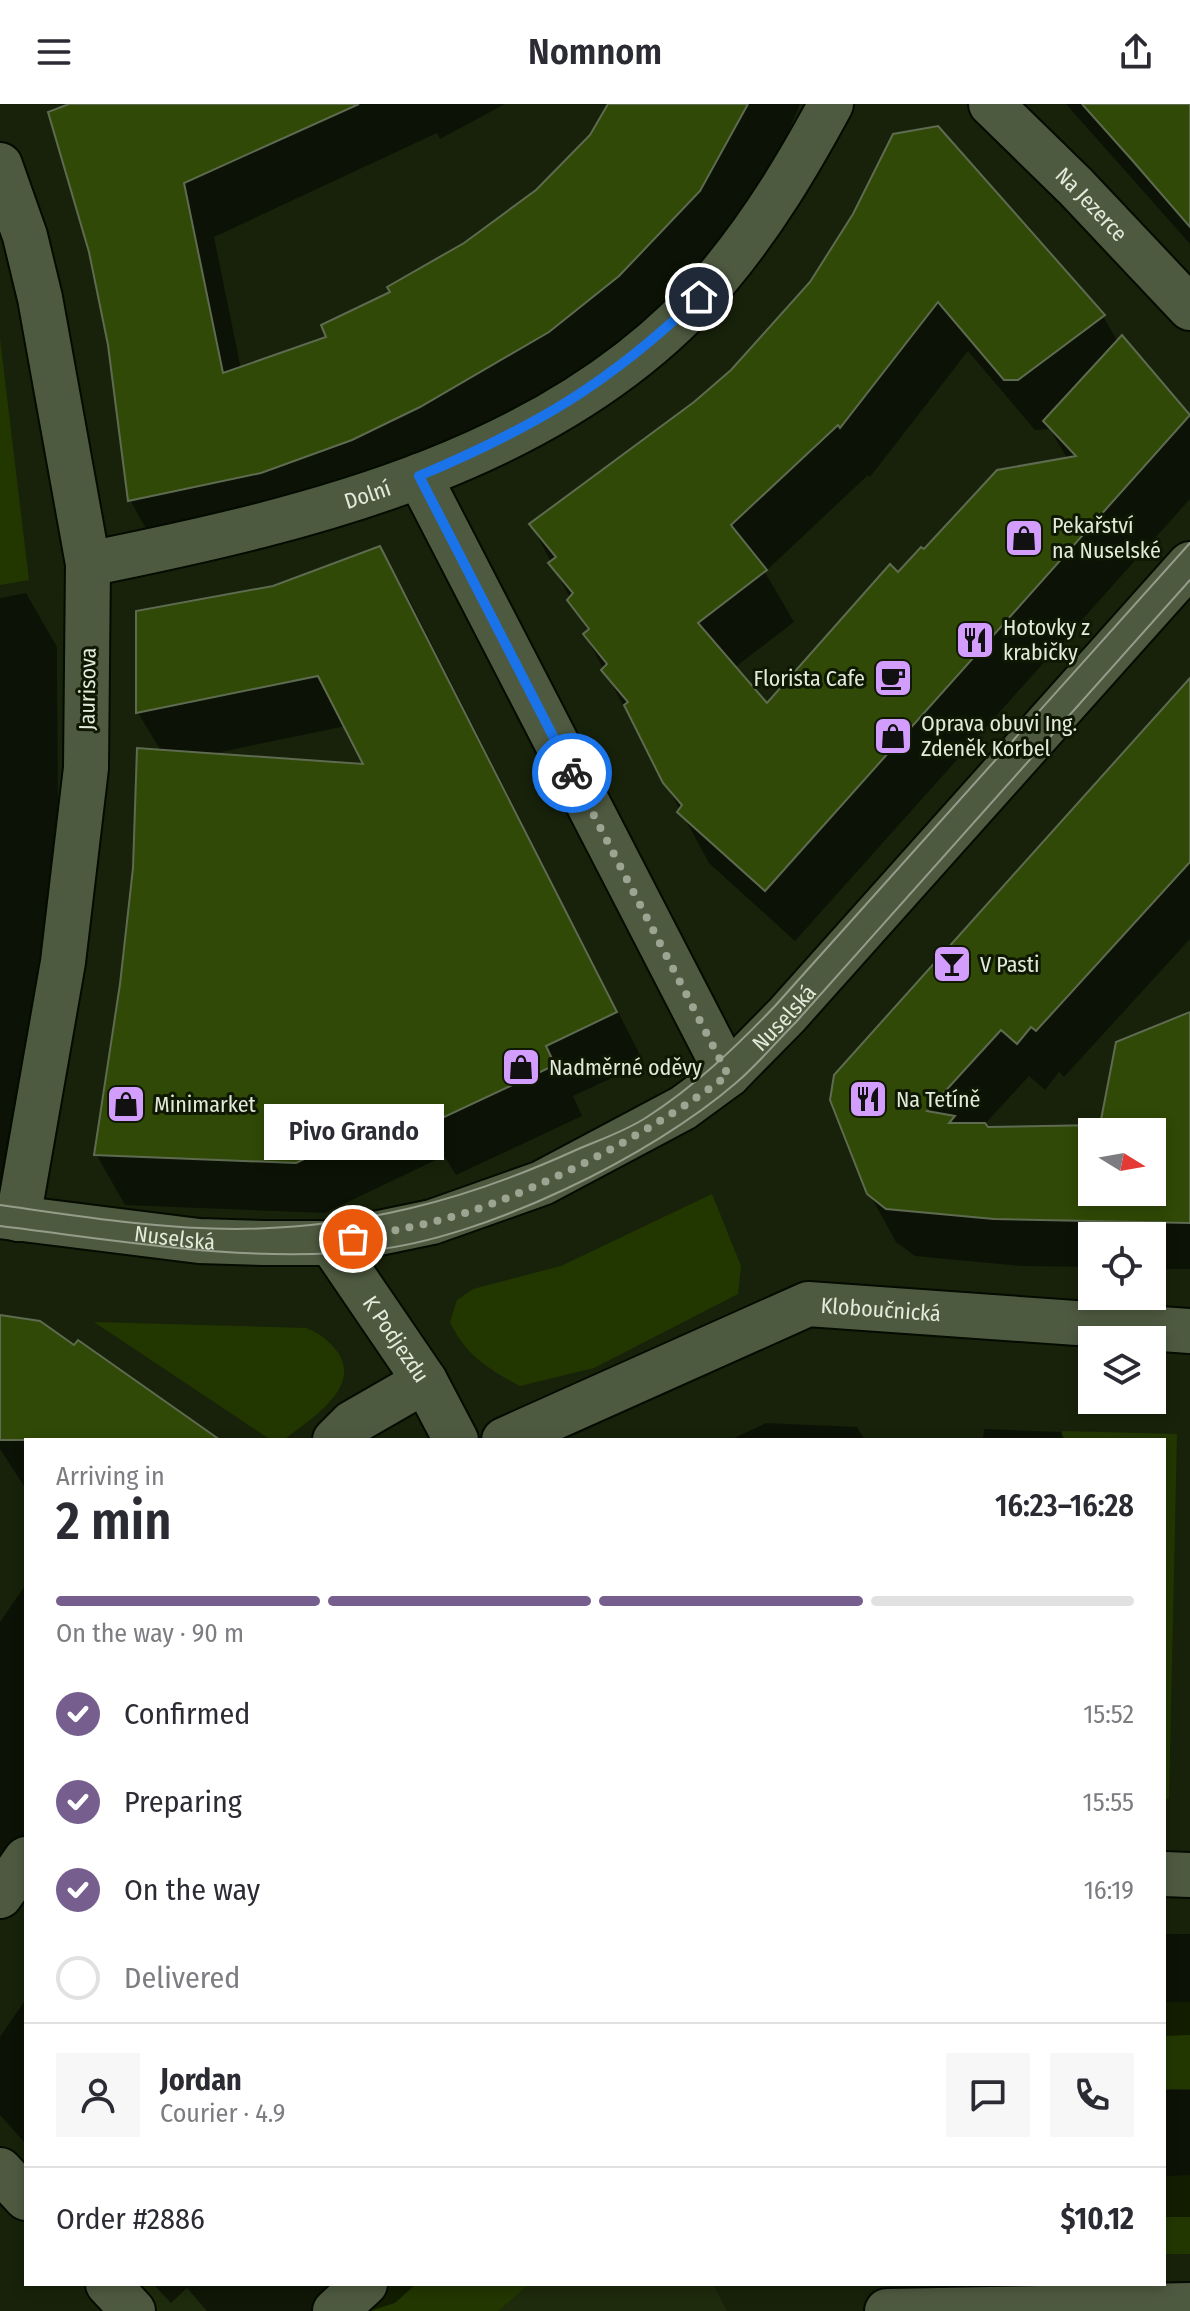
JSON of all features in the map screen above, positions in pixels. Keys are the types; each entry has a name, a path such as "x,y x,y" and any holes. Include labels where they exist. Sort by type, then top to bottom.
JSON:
{"street":[{"name":"Dolní","path":"88,564 247,532 419,476 502,441 582,396 660,335 718,277 786,187 831,104"},
{"name":"Na Jezerce","path":"991,104 1076,187 1190,308"},
{"name":"Jaurisova","path":"0,165 25,236 40,298 88,564 86,768 63,962 9,1218"},
{"path":"419,476 728,1075"},
{"name":"Nuselská","path":"9,1218 199,1241 331,1243 464,1213 542,1183 683,1108 728,1075 955,831 1190,564"},
{"name":"K Podjezdu","path":"331,1243 425,1381 455,1438"},
{"name":"Kloboučnická","path":"508,1438 808,1304 1190,1331"},
{"path":"337,1438 352,1423 425,1381"},
{"path":"0,1896 24,1862"},
{"path":"1166,1874 1190,1875"},
{"path":"0,2170 24,2196"},
{"path":"110,2286 133,2311"},
{"path":"335,2311 363,2286"},
{"path":"879,2286 887,2311 1190,2305"}],"shaded area":[{"path":"0,339 29,580 0,585"},
{"path":"712,1194 741,1266 738,1294 594,1368 520,1386 479,1360 456,1334 450,1322 457,1300 473,1289 561,1266"},
{"path":"94,1322 306,1328 315,1332 336,1350 343,1364 344,1377 339,1389 319,1412 286,1438 268,1438"},
{"path":"1062,1431 1177,1434 1169,1799 1166,1799 1166,1438 1061,1438"},
{"path":"1166,2002 1190,2002 1190,2089 1166,2089"},
{"path":"1190,2175 1190,2254 1166,2254 1166,2176"},
{"path":"138,2286 363,2286 335,2311 133,2311 123,2300"},
{"path":"363,2286 527,2286 499,2311 335,2311"},
{"path":"527,2286 714,2286 727,2311 499,2311"}],"building":[{"path":"69,104 359,104 184,183 223,373 326,337 321,325 390,292 387,287 464,243 536,190 590,135 608,104 748,104 700,191 619,276 549,332 420,407 352,440 261,473 128,501 108,345 89,252 48,112"},
{"path":"1082,104 1190,104 1190,227 1132,160"},
{"path":"938,126 1105,315 1018,380 1004,380 938,302 840,428 838,425 731,525 767,570 698,623 767,703 890,564 898,572 921,547 924,549 997,470 1076,456 1043,421 1122,335 1190,415 765,891 677,812 682,805 663,783 624,705 628,702 601,670 607,664 583,634 589,629 567,600 573,593 548,563 556,557 529,524 694,402 731,370 810,282 853,214 893,134"},
{"path":"380,546 617,1012 546,1046 555,1065 425,1126 414,1107 296,1163 94,1155 120,984 133,868 137,748 363,764 318,676 136,713 136,611 273,586"},
{"path":"1190,678 1190,862 1036,1031 1031,1027 1017,1044 1001,1030 927,1111 955,1116 949,1123 985,1123 988,1127 1078,1125 1078,1206 1166,1206 1166,1118 1101,1118 1116,1042 1190,1012 1190,1223 994,1219 886,1209 867,1194 830,1100 834,1075"},
{"path":"0,1315 40,1321 74,1345 78,1340 217,1438 24,1438 0,1440"}],"tram line":[{"path":"0,1205 177,1227 236,1229 325,1223 410,1208 493,1184 639,1122 698,1079 775,1006 1190,543"},
{"path":"0,1226 233,1253 326,1254 373,1250 465,1229 515,1211 614,1165 702,1110 760,1060 1190,580"}],"way so far":[{"path":"353,1239 464,1213 542,1183 683,1108 728,1075 572,773"}],"place":[{"name":"Pekařství na Nuselské","path":"1024,538"},
{"name":"Hotovky z krabičky","path":"975,640"},
{"name":"Florista Cafe","path":"893,678"},
{"name":"Oprava obuvi Ing. Zdeněk Korbel","path":"893,736"},
{"name":"V Pasti","path":"952,964"},
{"name":"Nadměrné oděvy","path":"521,1067"},
{"name":"Na Tetíně","path":"868,1099"},
{"name":"Minimarket","path":"126,1104"},
{"name":"Pivo Grando","path":"353,1239"}],"route":[{"path":"572,773 419,476 502,441 582,396 660,335 699,297"}]}
